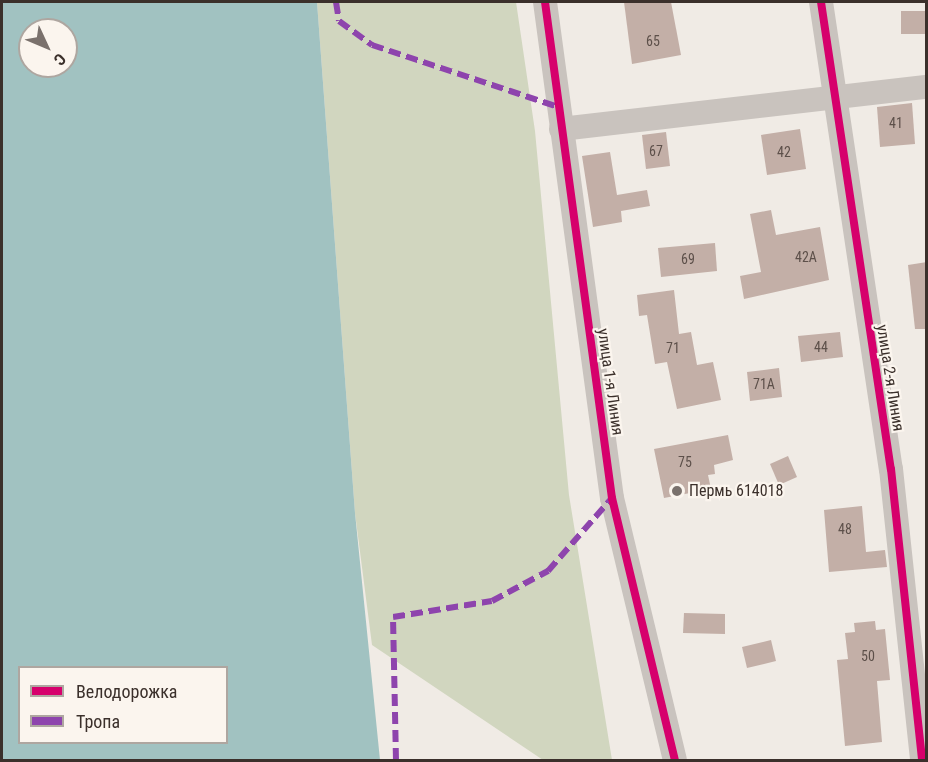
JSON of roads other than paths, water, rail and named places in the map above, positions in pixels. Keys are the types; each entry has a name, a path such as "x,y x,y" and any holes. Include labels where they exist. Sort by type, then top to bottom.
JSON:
{"street":[{"name":"улица 1-я Линия","path":"545,2 612,498 675,760"},
{"name":"улица 2-я Линия","path":"821,2 832,96 891,469 922,760"},
{"path":"561,129 832,96 927,87"}],"water":[{"path":"2,2 317,2 355,513 380,760 2,760"}],"place":[{"name":"Пермь 614018","path":"677,491"}]}
